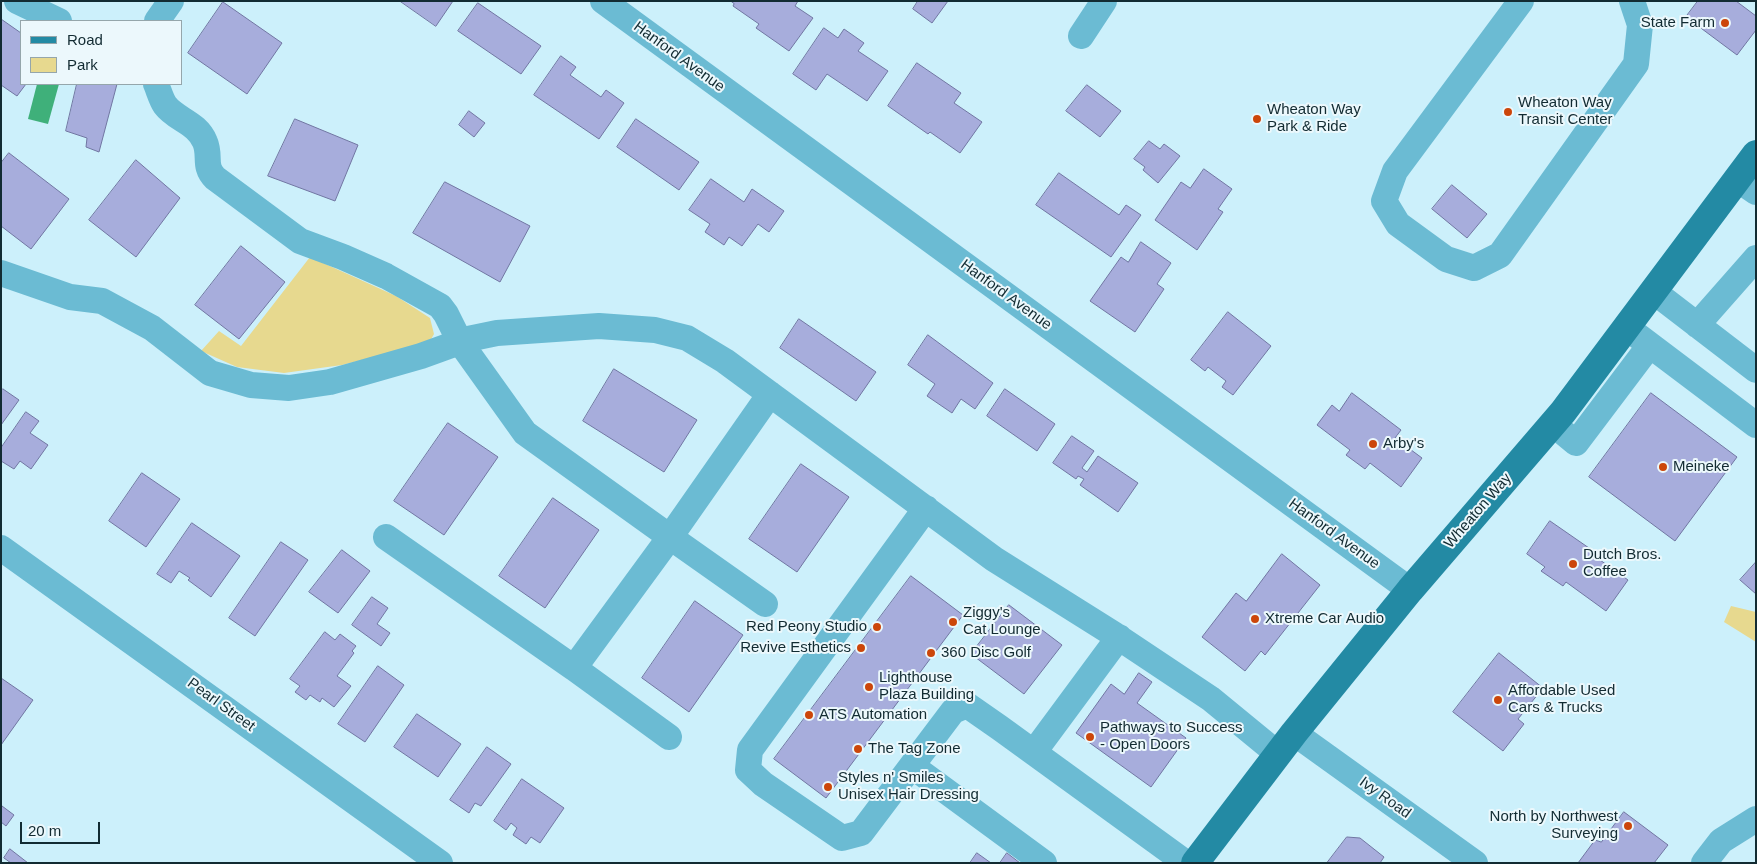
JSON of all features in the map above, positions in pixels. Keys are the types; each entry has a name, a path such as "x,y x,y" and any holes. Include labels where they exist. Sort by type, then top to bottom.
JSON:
{"main road":[{"name":"Wheaton Way","path":"1195,863 1294,733 1410,590 1553,424 1653,291 1746,185 1756,154"}],"street":[{"path":"17,1 57,20"},
{"path":"158,20 171,1"},
{"name":"Hanford Avenue","path":"603,1 1410,590"},
{"path":"1081,36 1104,1"},
{"path":"1521,1 1395,171 1384,202 1398,224 1446,259 1474,268 1500,255 1636,64 1640,25 1632,1"},
{"path":"156,85 166,107 197,129 205,142 209,156 207,165 215,178 300,241 344,256 432,300 440,306 460,342 525,433 765,604"},
{"path":"1697,325 1756,258"},
{"path":"1,273 70,297 102,301 152,328 210,373 251,385 289,388 330,382 420,356 468,339 497,333 599,326 655,330 687,338 725,361 994,559 1119,637 1211,699 1278,754"},
{"path":"1653,291 1756,370"},
{"path":"1626,327 1756,425"},
{"path":"1553,424 1576,443 1650,344"},
{"path":"574,668 670,537 770,394"},
{"path":"926,508 750,750 748,770 763,784 842,838 861,833 953,711 967,706 1034,752 1186,863"},
{"path":"386,537 670,737"},
{"name":"Pearl Street","path":"1,548 440,863"},
{"path":"1034,752 1119,637"},
{"name":"Ivy Road","path":"1294,733 1475,863"},
{"path":"912,766 1044,863"},
{"path":"1704,863 1721,840 1756,819"}],"green space":[{"path":"310,257 396,296 430,318 434,334 429,343 342,365 284,373 237,367 201,351 219,331 241,346"},
{"path":"1731,606 1756,612 1756,642 1724,622"}],"shaded area":[{"path":"37,85 59,85 48,124 28,119"}],"building":[{"path":"400,1 453,1 436,26"},
{"path":"731,1 798,1 795,6 813,18 789,51 756,28 759,24 733,6 734,4"},
{"path":"918,1 948,1 932,23 913,9"},
{"name":"State Farm","path":"1698,1 1736,1 1756,16 1756,30 1737,55 1686,17"},
{"path":"223,2 282,43 247,94 188,53"},
{"path":"478,3 541,46 521,74 458,31"},
{"path":"1,19 20,32 20,85 25,85 17,96 1,85"},
{"path":"824,28 838,38 844,29 864,43 858,51 888,71 867,101 827,74 816,90 793,74"},
{"path":"561,56 576,67 570,75 601,97 606,90 624,103 599,139 534,95"},
{"path":"917,63 961,93 954,103 982,122 960,153 930,132 928,134 888,106"},
{"path":"77,85 117,85 99,152 86,147 87,138 66,131"},
{"path":"1087,85 1121,111 1100,137 1066,111"},
{"path":"469,111 485,123 474,137 459,125"},
{"path":"295,119 358,145 335,201 268,176"},
{"path":"636,119 699,162 679,190 617,147"},
{"path":"1149,141 1160,149 1164,144 1180,156 1158,183 1143,170 1145,167 1134,159"},
{"path":"9,153 69,199 31,249 1,226 1,163"},
{"path":"136,160 180,198 136,257 89,220"},
{"path":"1204,169 1232,189 1218,209 1223,212 1197,250 1155,220 1181,182 1190,188"},
{"path":"1059,173 1119,215 1126,205 1141,215 1111,257 1036,205"},
{"path":"711,179 744,202 752,189 784,211 769,232 758,224 742,246 729,237 724,245 705,232 710,224 689,210"},
{"path":"445,182 530,226 500,282 413,233"},
{"path":"1452,185 1487,214 1467,238 1432,209"},
{"path":"1141,242 1171,263 1157,284 1164,289 1135,332 1090,301 1121,257 1128,262"},
{"path":"241,246 285,282 239,339 195,305"},
{"path":"1228,312 1271,346 1233,395 1222,387 1226,381 1208,367 1205,371 1191,360"},
{"path":"799,319 876,372 856,401 780,348"},
{"path":"928,335 993,383 975,409 961,399 952,413 927,396 935,384 908,365"},
{"path":"614,369 697,420 664,472 583,421"},
{"path":"3,389 19,400 1,425 1,391"},
{"path":"1005,389 1055,424 1037,451 987,416"},
{"name":"Arby's","path":"1352,393 1401,430 1395,438 1422,458 1401,487 1370,463 1365,469 1346,455 1350,450 1317,425 1332,405 1339,411"},
{"name":"Meineke","path":"1651,393 1737,457 1675,541 1589,477"},
{"path":"26,412 39,421 30,433 48,445 31,469 20,461 14,469 1,461 1,448"},
{"path":"448,423 498,457 444,535 394,501"},
{"path":"1072,436 1094,451 1082,468 1087,472 1098,456 1138,483 1118,512 1080,485 1084,479 1078,476 1076,479 1053,463"},
{"path":"801,464 849,497 797,572 749,539"},
{"path":"142,473 180,499 146,547 109,521"},
{"path":"553,498 599,530 545,608 499,576"},
{"name":"Dutch Bros. Coffee","path":"1550,521 1602,557 1600,560 1628,580 1606,611 1566,582 1563,586 1541,571 1545,567 1527,554"},
{"path":"192,523 240,556 211,597 188,580 190,578 179,571 171,583 157,574"},
{"path":"281,542 308,560 255,636 229,618"},
{"path":"342,550 370,571 338,613 309,592"},
{"name":"Xtreme Car Audio","path":"1282,554 1320,585 1265,655 1261,651 1245,671 1202,637 1236,593 1246,601"},
{"path":"1756,562 1756,594 1740,580"},
{"name":"Lighthouse Plaza Building","path":"911,576 963,615 826,798 774,759"},
{"path":"372,597 388,608 377,624 390,633 381,646 352,625"},
{"path":"695,601 743,635 689,712 642,678"},
{"path":"1009,605 1062,645 1024,694 971,654"},
{"path":"325,632 335,640 340,634 356,646 352,651 354,653 337,676 351,686 334,707 322,698 320,702 310,695 306,700 295,692 300,686 290,679"},
{"name":"Affordable Used Cars & Trucks","path":"1499,653 1543,688 1518,719 1524,724 1503,751 1453,712"},
{"path":"378,666 404,685 365,742 338,724"},
{"path":"1139,673 1152,682 1137,703 1186,738 1151,787 1076,733 1111,684 1124,694"},
{"path":"1,678 33,700 1,745"},
{"path":"417,714 461,744 438,777 394,747"},
{"path":"487,747 511,764 481,806 475,803 469,813 450,800"},
{"path":"522,779 564,808 540,843 531,837 526,844 513,835 517,828 511,823 506,830 494,821"},
{"path":"2,806 14,815 6,826 1,822"},
{"name":"North by Northwest Surveying","path":"1624,812 1668,845 1654,863 1578,863 1595,840 1601,842"},
{"path":"1347,837 1360,838 1384,857 1380,863 1327,863"},
{"path":"10,849 28,863 11,863 4,858"},
{"path":"977,853 991,863 970,863"},
{"path":"1007,853 1020,863 1000,863"}],"place":[{"name":"State Farm","path":"1725,23"},
{"name":"Wheaton Way Transit Center","path":"1508,112"},
{"name":"Wheaton Way Park & Ride","path":"1257,119"},
{"name":"Arby's","path":"1373,444"},
{"name":"Meineke","path":"1663,467"},
{"name":"Dutch Bros. Coffee","path":"1573,564"},
{"name":"Xtreme Car Audio","path":"1255,619"},
{"name":"Ziggy's Cat Lounge","path":"953,622"},
{"name":"Red Peony Studio","path":"877,627"},
{"name":"Revive Esthetics","path":"861,648"},
{"name":"360 Disc Golf","path":"931,653"},
{"name":"Lighthouse Plaza Building","path":"869,687"},
{"name":"Affordable Used Cars & Trucks","path":"1498,700"},
{"name":"ATS Automation","path":"809,715"},
{"name":"Pathways to Success - Open Doors","path":"1090,737"},
{"name":"The Tag Zone","path":"858,749"},
{"name":"Styles n' Smiles Unisex Hair Dressing","path":"828,787"},
{"name":"North by Northwest Surveying","path":"1628,826"}]}
